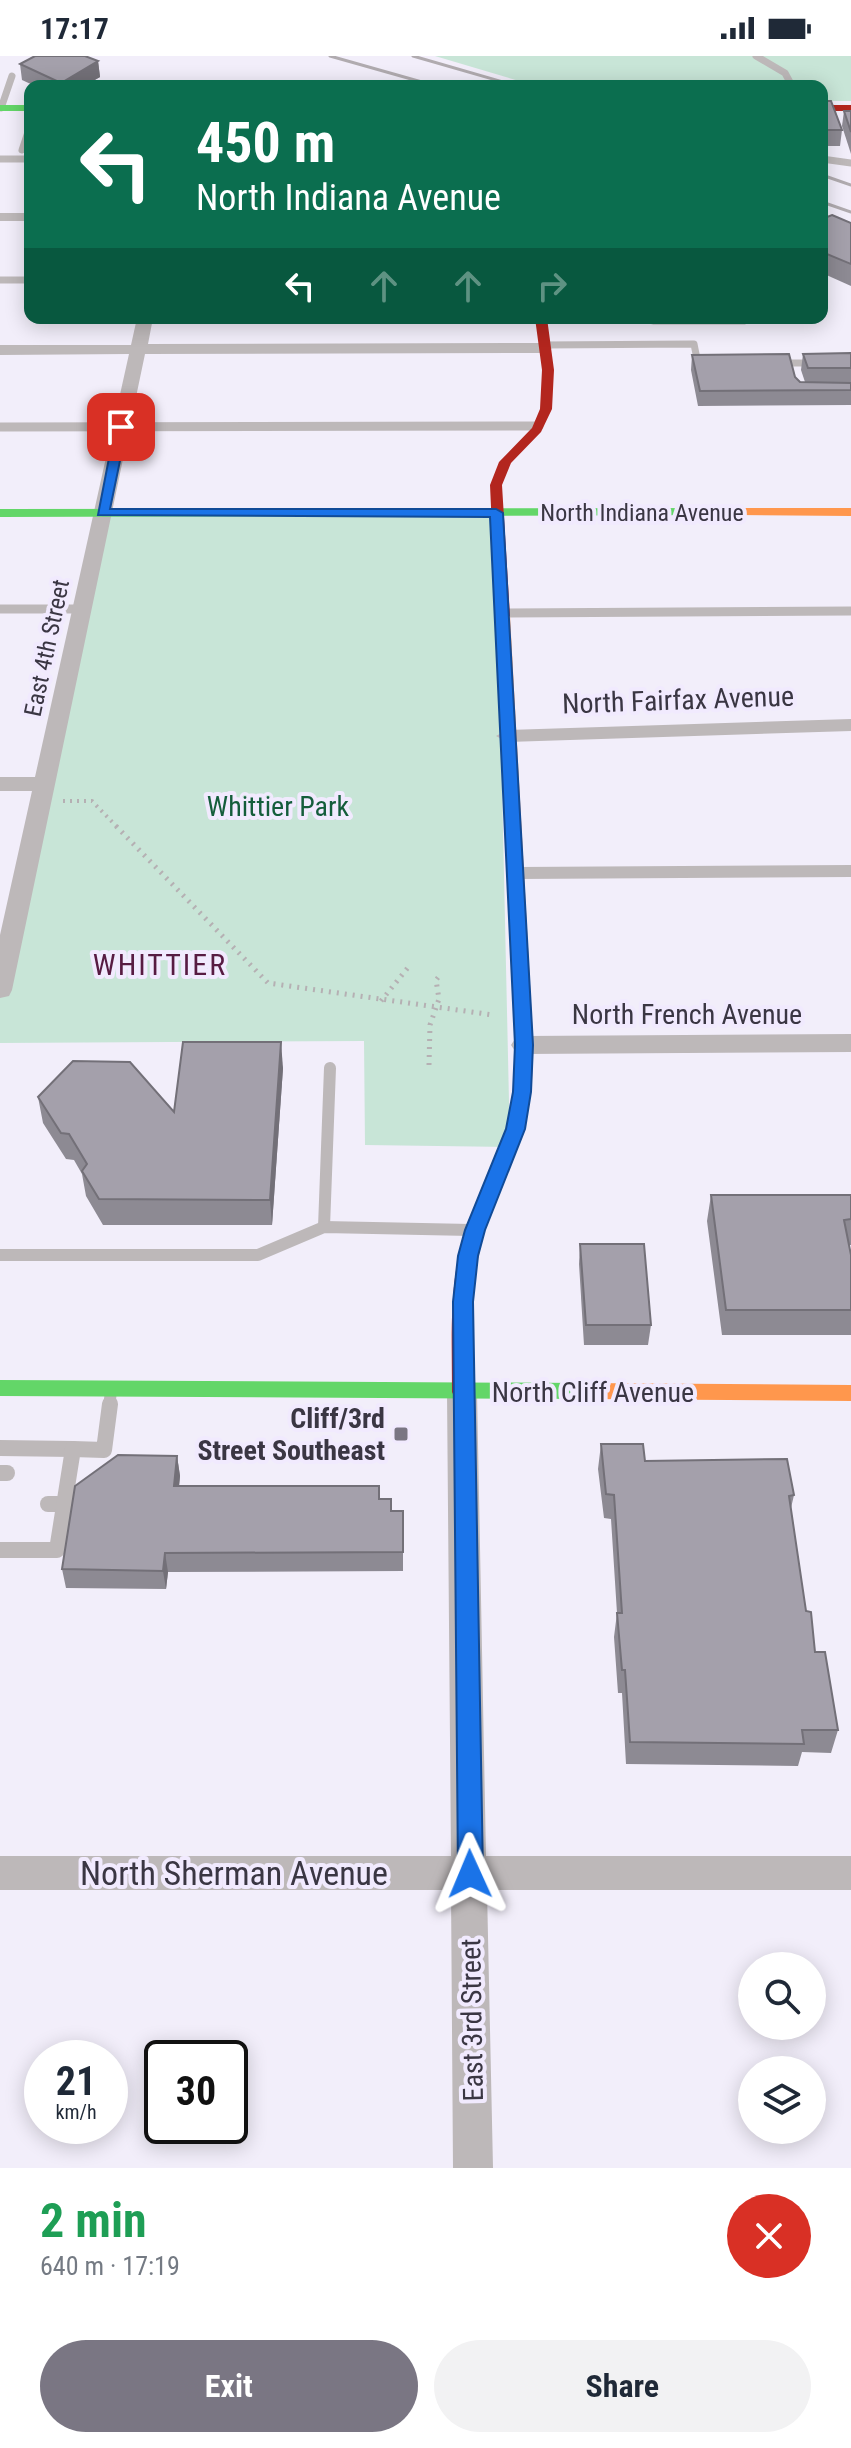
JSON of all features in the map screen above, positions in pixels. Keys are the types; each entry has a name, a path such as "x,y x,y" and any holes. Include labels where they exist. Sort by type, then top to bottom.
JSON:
{"street":[{"path":"1,108 24,108"},
{"path":"828,108 851,108"},
{"path":"0,217 24,217"},
{"name":"East 4th Street","path":"0,990 144,324"},
{"path":"539,426 547,409 542,324"},
{"path":"0,350 544,346"},
{"name":"East 3rd Street","path":"473,2168 462,1392 465,1279 475,1230 515,1129 522,1092 524,1045 496,485 502,464 539,426"},
{"name":"North Indiana Avenue","path":"0,513 851,512"},
{"name":"North Fairfax Avenue","path":"507,736 630,735 746,727 851,725"},
{"path":"0,784 42,792"},
{"name":"North French Avenue","path":"524,1045 851,1043"},
{"name":"North Cliff Avenue","path":"0,1388 851,1393"},
{"name":"North Sherman Avenue","path":"0,1873 851,1873"}],"lane":[{"path":"756,56 785,73 789,80"},
{"path":"1,108 12,76"},
{"path":"22,150 24,144"},
{"path":"0,159 24,159"},
{"path":"828,160 851,163"},
{"path":"0,280 24,280"},
{"path":"544,346 694,344 698,364 714,363"},
{"path":"761,363 822,363"},
{"path":"792,363 796,377"},
{"path":"0,427 539,426"},
{"path":"0,609 82,609"},
{"path":"501,613 851,611"},
{"path":"514,873 851,871"},
{"path":"324,1227 330,1068"},
{"path":"0,1255 258,1255 324,1227 475,1230"},
{"path":"0,1448 104,1450 112,1389"},
{"path":"0,1550 57,1550 64,1504 62,1473 73,1449"},
{"path":"48,1504 64,1504"}],"path":[{"path":"42,792 92,801 268,983 436,1009 522,1015"},
{"path":"381,1001 410,965"},
{"path":"429,1065 430,1025 439,999 436,980 440,975"}],"green space":[{"path":"435,56 851,56 851,101 828,101 828,80 516,80"},
{"name":"Whittier Park","path":"103,513 496,513 510,1147 365,1145 364,1041 0,1043 0,990"}],"building":[{"path":"35,56 85,56 98,61 66,80 55,80 20,64"},
{"path":"828,101 831,101 842,130 828,130"},
{"path":"844,111 851,111 851,132"},
{"path":"832,215 851,223 851,264 828,254 828,217"},
{"path":"851,353 851,368 808,368 803,354"},
{"path":"789,354 795,377 800,382 851,383 851,390 700,391 692,355"},
{"path":"183,1042 281,1042 270,1200 99,1199 82,1171 87,1164 69,1134 61,1133 38,1097 73,1061 130,1062 174,1112"},
{"path":"711,1195 851,1195 851,1219 844,1220 851,1255 851,1310 726,1310"},
{"path":"580,1244 644,1244 651,1325 586,1325"},
{"path":"601,1444 643,1444 645,1461 787,1459 794,1495 789,1496 806,1611 811,1612 815,1652 825,1652 838,1730 802,1730 804,1744 630,1742 617,1613 622,1613 614,1495 606,1494"},
{"path":"118,1455 177,1456 174,1486 379,1486 379,1499 391,1499 391,1511 403,1511 403,1552 165,1553 163,1571 62,1569 75,1486"}],"railway":[{"path":"330,56 415,80"},
{"path":"413,56 496,80"},
{"path":"828,177 851,185"},
{"path":"828,204 851,212"}],"traffic: fast":[{"path":"0,108 24,108"},
{"path":"0,513 742,512"},
{"path":"0,1388 582,1391"}],"traffic: slow":[{"path":"742,512 851,512"},
{"path":"503,616 524,1039"},
{"path":"582,1391 851,1393"}],"traffic: jam":[{"path":"828,108 851,108"},
{"path":"503,616 496,485 505,462 537,429 546,409 548,370 542,324"},
{"path":"462,1392 463,1300 467,1263 475,1232 517,1122 523,1080 524,1039"}],"place":[{"name":"Cliff/3rd Street Southeast","path":"401,1434"}],"district":[{"name":"WHITTIER","path":"160,964"}],"route":[{"path":"121,427 103,513 496,513 524,1045 520,1109 510,1147 475,1230 468,1256 463,1302 470,1874"}]}
